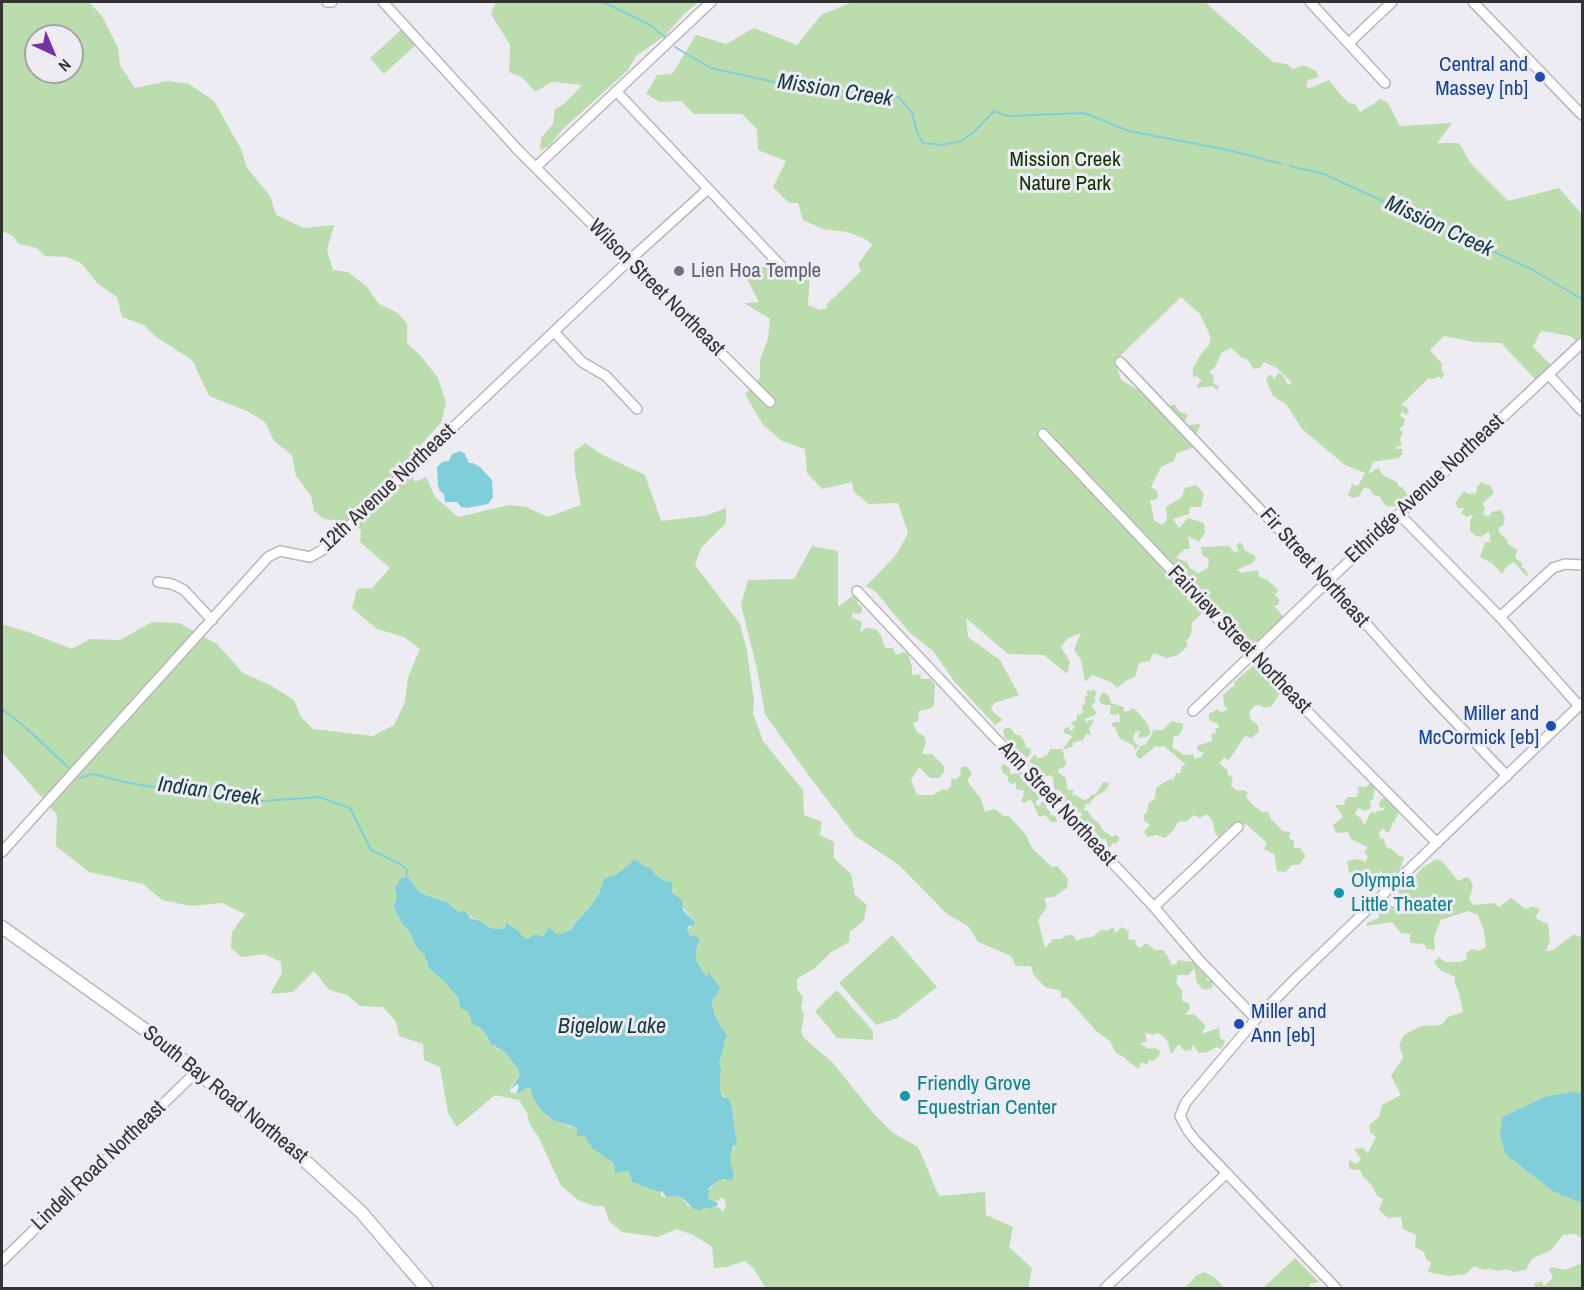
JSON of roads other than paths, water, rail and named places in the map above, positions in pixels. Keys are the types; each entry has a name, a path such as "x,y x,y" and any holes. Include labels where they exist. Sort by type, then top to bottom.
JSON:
{"street":[{"path":"327,2 332,2"},
{"name":"Wilson Street Northeast","path":"383,2 539,170 770,402"},
{"path":"539,170 616,91 711,2"},
{"path":"1310,2 1350,42 1385,83"},
{"path":"1350,42 1392,2"},
{"path":"1480,3 1582,115"},
{"path":"616,91 781,266"},
{"name":"12th Avenue Northeast","path":"2,852 267,557 280,551 310,557 330,544 708,189"},
{"path":"554,332 582,362 606,376 637,409"},
{"name":"Ethridge Avenue Northeast","path":"1193,711 1251,653 1582,343"},
{"name":"Fir Street Northeast","path":"1120,362 1328,581 1426,692 1507,776"},
{"path":"1549,375 1582,411"},
{"name":"Fairview Street Northeast","path":"1043,434 1251,653 1437,843"},
{"path":"1336,1288 1196,1142 1180,1116 1192,1094 1256,1019 1322,952 1581,705 1500,617 1399,514"},
{"path":"1500,617 1553,568 1565,564 1581,565"},
{"path":"158,582 172,584 184,590 212,620"},
{"name":"Ann Street Northeast","path":"857,591 1256,1019"},
{"path":"1154,907 1238,826"},
{"name":"South Bay Road Northeast","path":"2,927 107,1001 292,1149 361,1212 426,1288"},
{"name":"Lindell Road Northeast","path":"2,1261 197,1071"},
{"path":"1105,1288 1227,1173"}],"water":[{"path":"460,451 465,454 469,463 480,467 492,480 493,497 488,504 467,508 461,507 457,502 445,502 444,494 438,486 437,467 442,462 449,461 452,454"},
{"name":"Bigelow Lake","path":"635,859 651,868 655,875 672,882 672,893 682,900 683,910 695,922 687,930 691,936 700,940 696,960 706,977 709,973 720,987 712,1006 727,1036 719,1063 722,1071 720,1092 724,1098 728,1098 731,1104 737,1144 733,1146 730,1159 734,1177 731,1181 725,1179 716,1182 709,1188 708,1198 718,1203 710,1209 705,1207 700,1210 694,1209 681,1197 666,1196 661,1191 632,1182 629,1172 614,1173 615,1167 612,1162 592,1148 584,1135 577,1137 577,1128 553,1120 542,1111 534,1100 530,1088 516,1094 519,1086 517,1084 510,1090 520,1075 518,1069 506,1053 491,1044 483,1030 473,1024 468,1012 460,1008 458,998 429,968 424,955 415,945 410,932 402,924 393,906 397,898 395,888 401,878 409,878 420,893 447,902 459,912 465,911 470,918 481,921 490,928 501,929 506,927 506,922 528,939 535,934 543,937 549,927 556,934 562,934 574,928 574,924 599,893 604,879 617,874"},
{"path":"1573,1092 1582,1093 1582,1203 1554,1192 1506,1155 1500,1136 1502,1117 1544,1097"}],"waterway":[{"name":"Mission Creek","path":"603,2 650,25 666,38"},
{"name":"Mission Creek","path":"675,47 711,68 796,87 899,97 912,113 917,132 923,143 943,145 961,141 975,131 994,111 1007,116 1084,113 1129,131 1228,150 1282,164"},
{"name":"Mission Creek","path":"1290,166 1324,174 1531,269 1582,299"},
{"name":"Indian Creek","path":"2,709 68,767"},
{"name":"Indian Creek","path":"80,778 93,774 129,783 248,802 319,797 350,808 371,850 402,865 407,870 406,878"}],"place":[{"name":"Central and Massey [nb]","path":"1540,77"},
{"name":"Lien Hoa Temple","path":"679,271"},
{"name":"Miller and McCormick [eb]","path":"1551,726"},
{"name":"Olympia Little Theater","path":"1339,893"},
{"name":"Miller and Ann [eb]","path":"1239,1024"},
{"name":"Friendly Grove Equestrian Center","path":"905,1096"}],"park label":[{"name":"Mission Creek Nature Park","path":"1065,172"}]}
